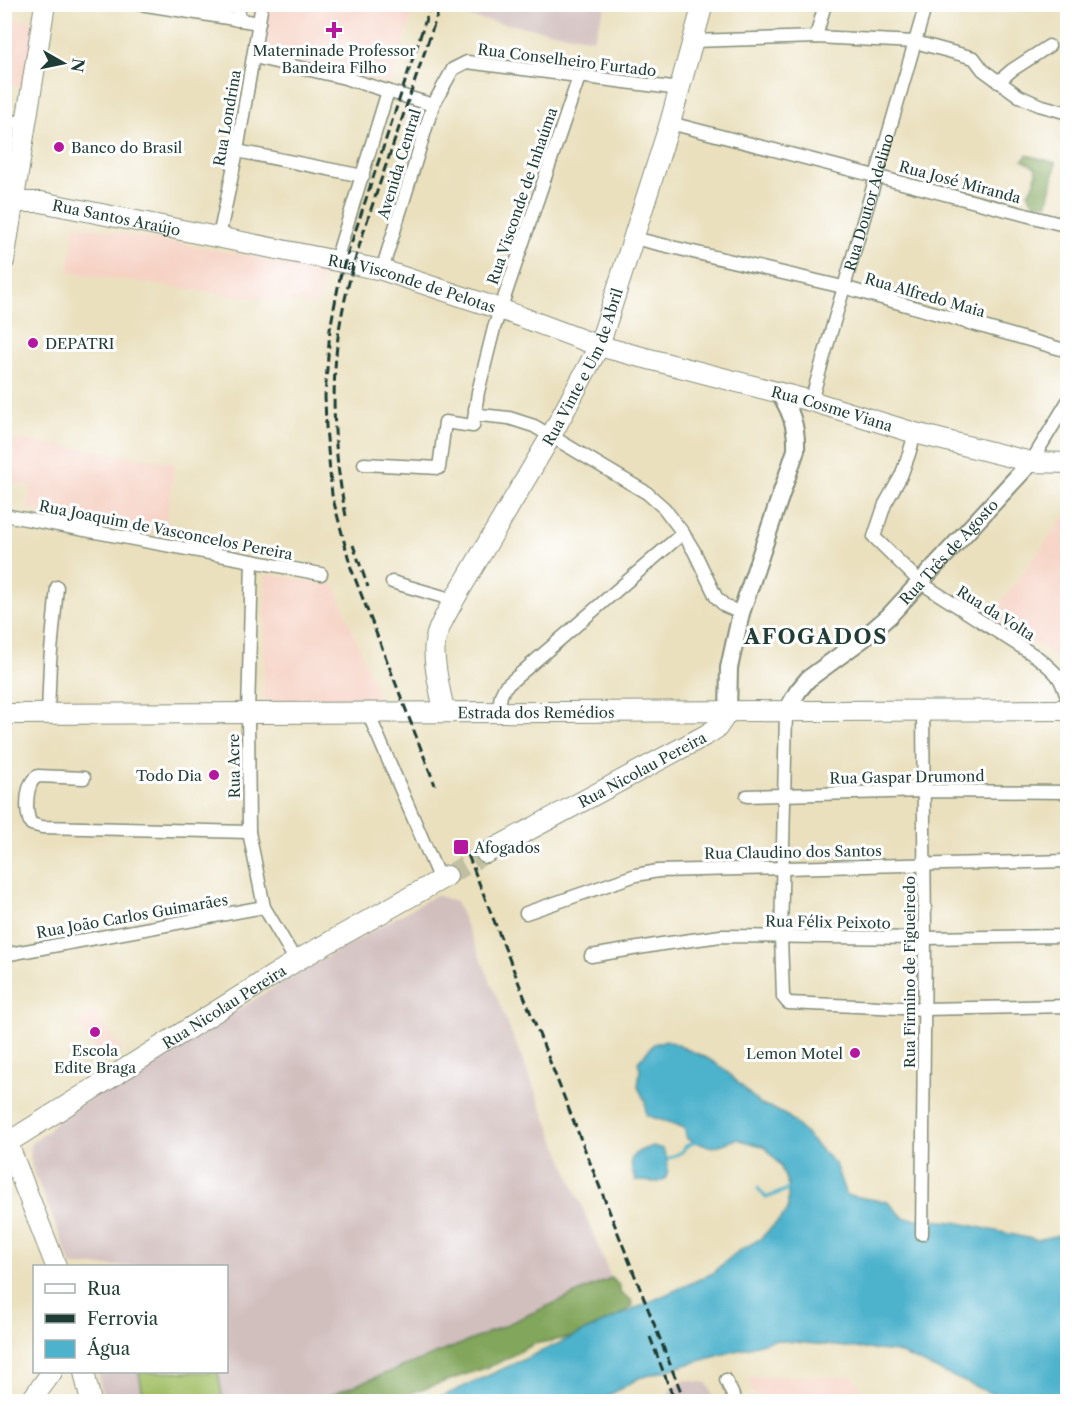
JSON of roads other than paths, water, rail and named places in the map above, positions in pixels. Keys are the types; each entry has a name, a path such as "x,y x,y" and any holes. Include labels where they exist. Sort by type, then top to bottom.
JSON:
{"main road":[{"path":"4,261 11,170 26,124 45,4"},
{"name":"Rua Vinte e Um de Abril","path":"444,712 435,647 440,628 454,600 551,436 599,346 670,123 703,4"},
{"name":"Rua Santos Araújo","path":"9,202 40,202 219,237"},
{"name":"Rua Visconde de Pelotas","path":"219,237 382,270 500,309 599,346"},
{"name":"Rua Cosme Viana","path":"599,346 811,400 915,433 1031,462 1068,463"},
{"path":"728,712 729,668 741,613 796,450 792,419 778,392"},
{"name":"Rua Três de Agosto","path":"786,712 808,679 864,638 889,616 1031,462"},
{"name":"Estrada dos Remédios","path":"4,714 1068,710"},
{"name":"Rua Nicolau Pereira","path":"486,853 706,735 717,728 728,712"},
{"name":"Rua Nicolau Pereira","path":"6,1141 296,961 444,878"},
{"path":"6,1141 56,1265"},
{"path":"30,1401 51,1373"},
{"path":"84,1373 91,1401"}],"street":[{"path":"140,4 259,23"},
{"path":"237,20 240,4"},
{"name":"Rua Londrina","path":"219,237 237,151 262,4"},
{"path":"816,37 825,4"},
{"name":"Rua Doutor Adelino","path":"811,400 926,4"},
{"path":"693,41 816,37 915,42 974,58 998,82 1019,96 1068,113"},
{"path":"998,82 1049,46"},
{"path":"254,57 345,78 433,105"},
{"name":"Rua Conselheiro Furtado","path":"453,69 467,62 680,89"},
{"name":"Avenida Central","path":"382,270 433,105 453,69"},
{"name":"Rua Visconde de Inhaúma","path":"475,409 500,309 579,76"},
{"path":"336,260 388,91"},
{"path":"4,119 26,124"},
{"name":"Rua José Miranda","path":"670,123 1068,226"},
{"path":"237,151 363,176"},
{"name":"Rua Alfredo Maia","path":"633,238 843,287 1068,351"},
{"name":"Rua Três de Agosto","path":"1031,462 1068,401"},
{"path":"475,409 480,415 524,422 647,493 664,508 683,533 716,597 725,606 741,613"},
{"path":"364,464 438,468 445,422 473,426 475,409"},
{"name":"Rua da Volta","path":"915,433 905,465 885,504 874,537 921,583 1052,668 1062,681 1068,700"},
{"name":"Rua Joaquim de Vasconcelos Pereira","path":"4,515 321,574"},
{"path":"498,713 505,687 683,533"},
{"name":"Rua Acre","path":"252,561 248,714 249,832 264,907 296,961"},
{"path":"392,582 454,600"},
{"path":"48,714 57,587"},
{"name":"Rua Firmino de Figueiredo","path":"922,1234 925,938 923,711"},
{"path":"368,712 444,878"},
{"path":"786,712 786,794 781,936 783,996 788,1003 924,1009 1068,1006"},
{"path":"84,778 38,776 33,778 30,785 27,817 31,824 42,827 249,832"},
{"name":"Rua Gaspar Drumond","path":"747,796 924,791 1068,792"},
{"name":"Rua Claudino dos Santos","path":"526,913 647,873 783,867 1068,861"},
{"name":"Rua João Carlos Guimarães","path":"4,955 264,907"},
{"name":"Rua Félix Peixoto","path":"591,956 721,936 925,938 1068,936"},
{"path":"726,1380 736,1401"}],"water":[{"path":"666,1040 707,1058 723,1068 761,1105 789,1117 835,1164 846,1195 888,1202 904,1218 955,1222 1037,1240 1067,1233 1067,1401 1008,1401 897,1352 774,1340 639,1378 599,1401 430,1402 711,1274 737,1252 760,1239 785,1214 788,1209 788,1185 780,1165 765,1147 737,1139 714,1147 704,1145 687,1139 684,1128 646,1115 645,1101 638,1087 640,1069 638,1062 654,1044"},
{"path":"653,1146 663,1149 665,1153 667,1175 659,1182 636,1181 631,1167 632,1158 639,1151"}],"waterway":[{"path":"667,1159 698,1141"},
{"path":"758,1188 766,1198 791,1188"}],"tunnel":[{"path":"447,876 486,853"}],"railway":[{"path":"431,4 340,277 330,329 325,396 332,495 351,568 435,785"},
{"path":"346,516 336,447 334,400 339,330 365,228 441,4"},
{"path":"353,545 368,587"},
{"path":"468,855 685,1402"},
{"path":"650,1337 675,1402"}],"place":[{"name":"Materninade Professor Bandeira Filho","path":"334,30"},
{"name":"Banco do Brasil","path":"59,147"},
{"name":"DEPATRI","path":"33,343"},
{"name":"Todo Dia","path":"214,775"},
{"name":"Afogados","path":"461,847"},
{"name":"Escola Edite Braga","path":"95,1032"},
{"name":"Lemon Motel","path":"855,1053"}],"district":[{"name":"AFOGADOS","path":"816,636"}]}
